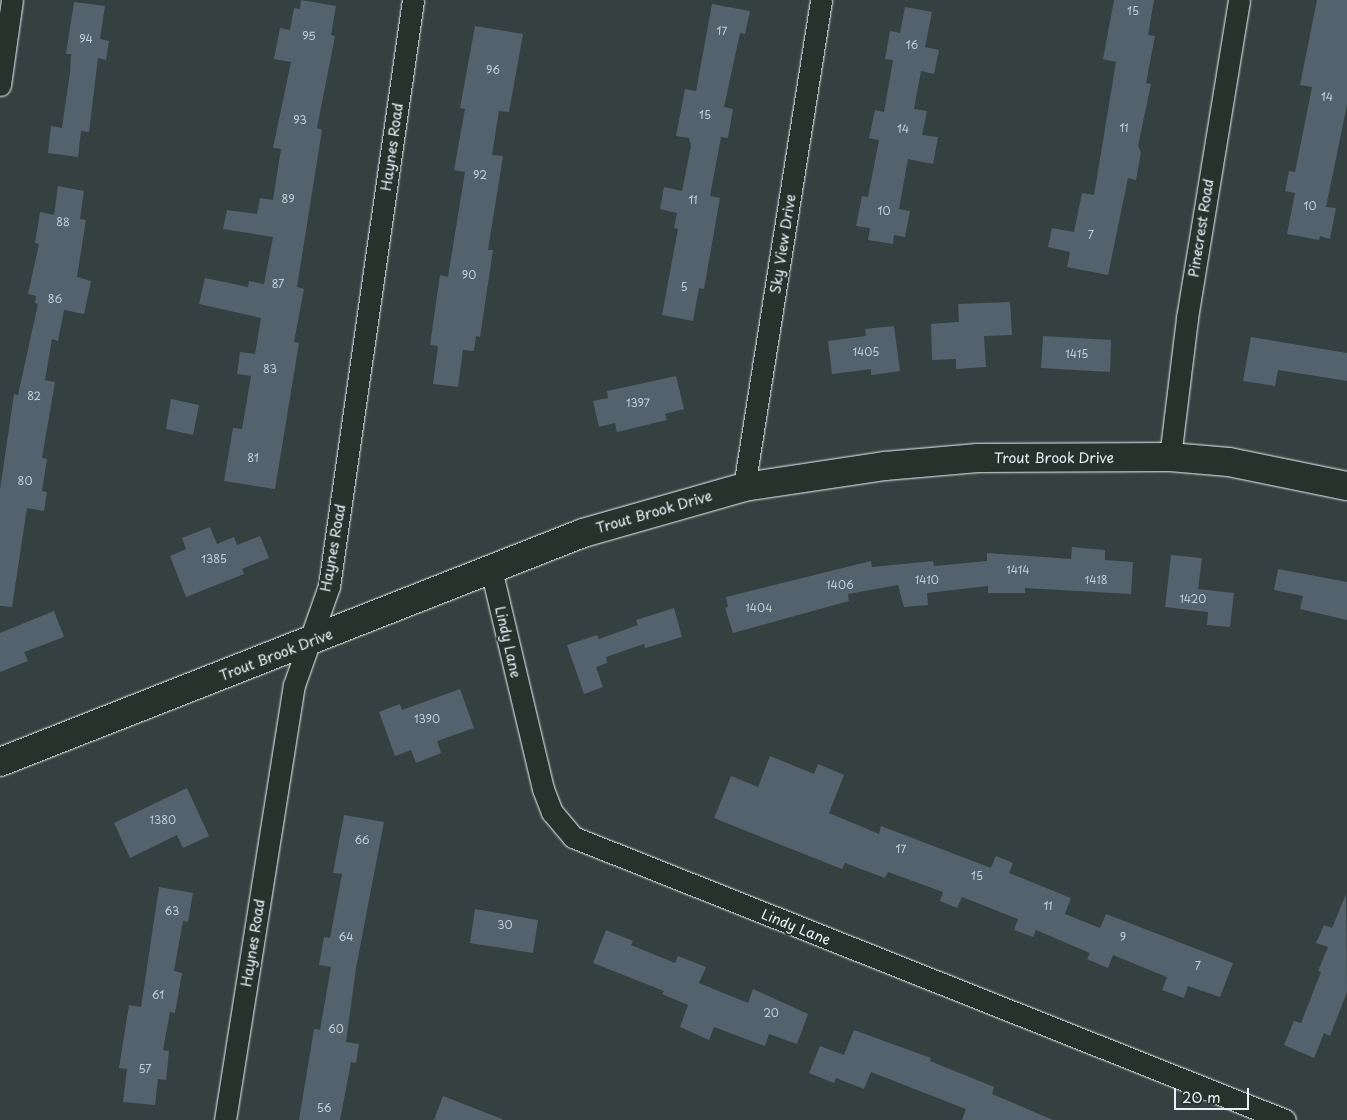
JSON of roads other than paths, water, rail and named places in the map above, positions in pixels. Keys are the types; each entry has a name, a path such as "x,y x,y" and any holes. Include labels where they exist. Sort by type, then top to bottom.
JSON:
{"main road":[{"name":"Trout Brook Drive","path":"0,762 583,533 744,487 876,467 978,458 1170,457 1229,462 1347,486"}],"street":[{"path":"0,85 12,0"},
{"name":"Haynes Road","path":"224,1120 294,685 329,586 413,0"},
{"name":"Sky View Drive","path":"744,487 821,0"},
{"name":"Pinecrest Road","path":"1170,457 1187,318 1239,0"},
{"name":"Lindy Lane","path":"491,569 543,789 562,827 573,837 1285,1120"}]}
